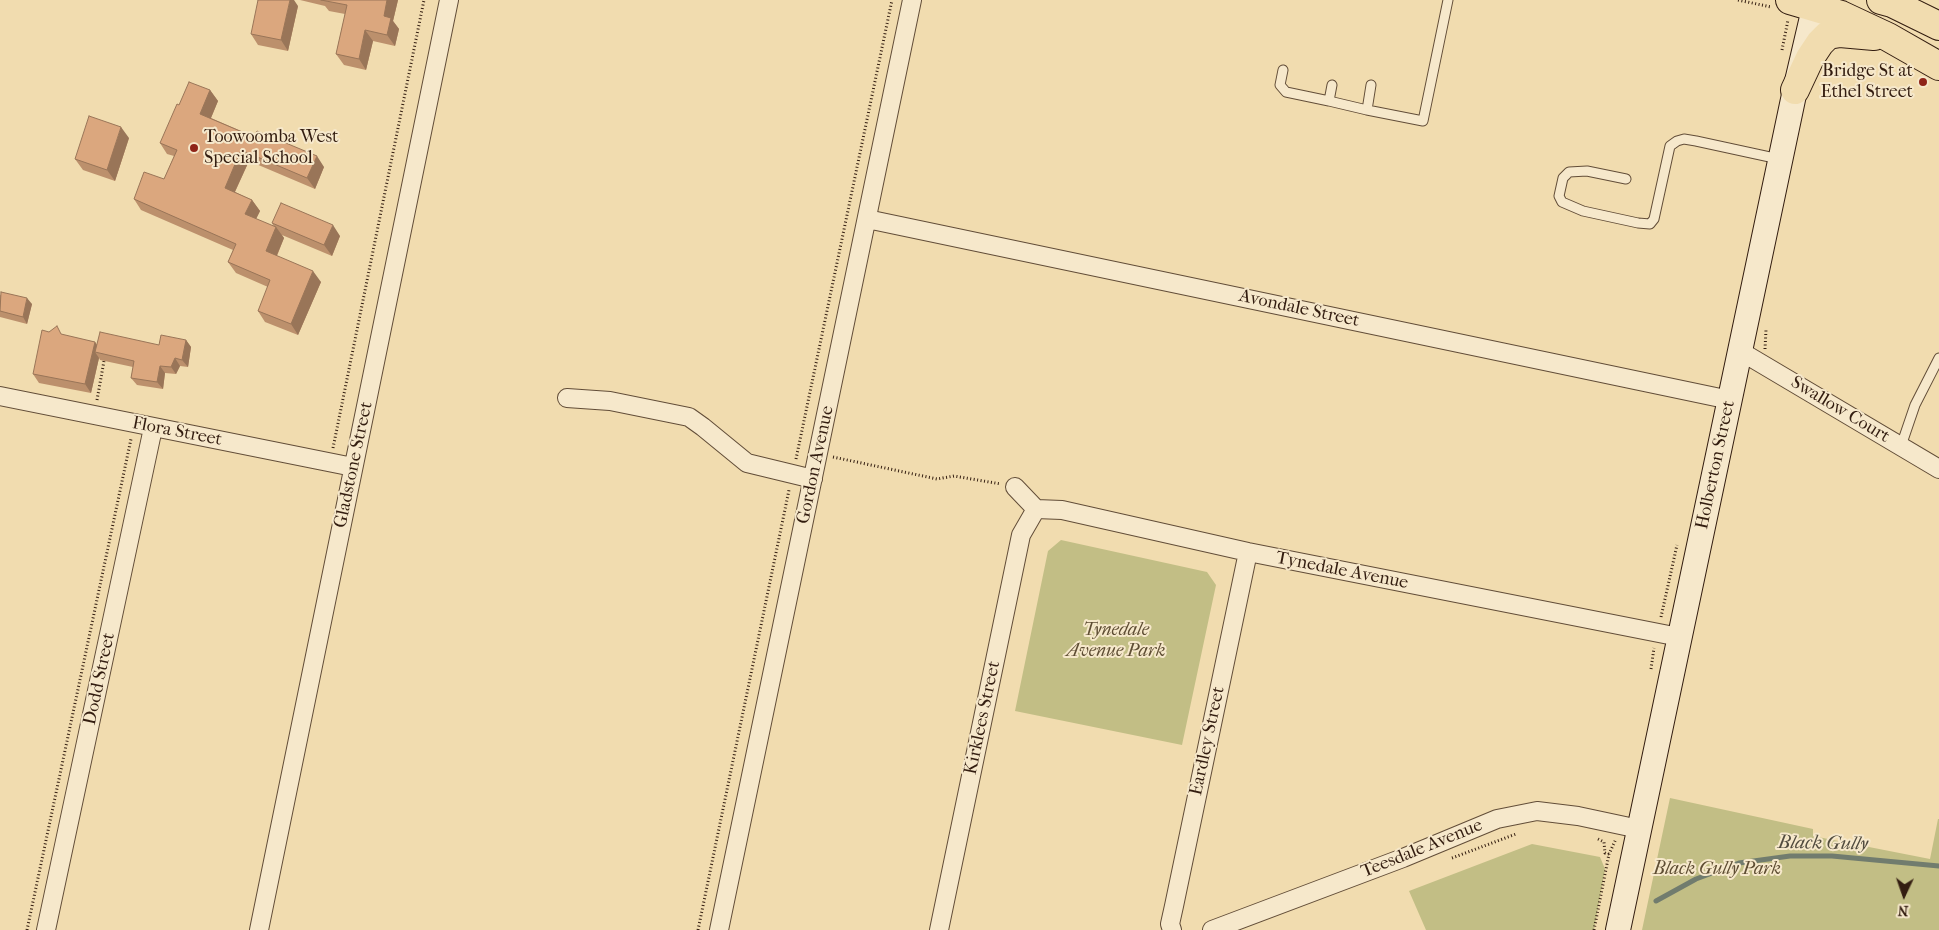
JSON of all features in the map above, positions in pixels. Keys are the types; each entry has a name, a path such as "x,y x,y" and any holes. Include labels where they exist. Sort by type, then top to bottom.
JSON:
{"main road":[{"path":"1887,1 1939,26"},
{"path":"1800,4 1841,15 1888,37 1939,66"},
{"name":"Holberton Street","path":"1618,930 1795,90 1800,4"},
{"path":"1795,90 1810,58 1820,43 1828,36 1840,33 1888,37"}],"street":[{"name":"Gladstone Street","path":"259,930 449,0"},
{"name":"Gordon Avenue","path":"719,930 912,0"},
{"name":"Avondale Street","path":"867,219 1730,400"},
{"name":"Swallow Court","path":"1740,351 1939,468"},
{"name":"Flora Street","path":"0,396 353,467"},
{"path":"567,398 610,400 689,417 747,463 813,479"},
{"name":"Dodd Street","path":"46,930 153,428"},
{"path":"1015,487 1036,509"},
{"name":"Tynedale Avenue","path":"1036,509 1062,510 1248,552 1679,637"},
{"name":"Kirklees Street","path":"939,930 1021,535 1036,509"},
{"name":"Eardley Street","path":"1172,930 1170,924 1248,552"},
{"name":"Teesdale Avenue","path":"1212,930 1403,858 1497,819 1537,811 1578,816 1639,829"}],"lane":[{"path":"1283,70 1280,85 1286,92 1423,122 1448,0"},
{"path":"1330,101 1332,85"},
{"path":"1367,110 1371,85"},
{"path":"1626,179 1588,171 1569,172 1563,178 1559,196 1562,202 1583,211 1638,224 1650,224 1654,219 1670,146 1677,141 1696,141 1780,159"},
{"path":"1901,446 1915,405 1939,358"}],"path":[{"path":"330,463 424,0"},
{"path":"1738,0 1800,4"},
{"path":"1761,363 1766,344 1766,327"},
{"path":"94,415 104,361"},
{"path":"27,930 134,424"},
{"path":"818,454 937,479 954,476 1015,487"},
{"path":"1444,861 1521,832"},
{"path":"1591,838 1604,842 1605,853 1610,854"}],"green space":[{"name":"Tynedale Avenue Park","path":"1061,540 1207,572 1216,585 1182,745 1015,711 1048,551"},
{"name":"Black Gully Park","path":"1670,798 1813,829 1813,836 1930,859 1939,819 1939,930 1642,930"},
{"name":"Black Gully Park","path":"1532,844 1600,857 1605,869 1594,930 1426,930 1409,891"}],"building":[{"path":"258,0 290,0 281,40 251,34"},
{"path":"321,0 387,0 384,16 391,18 387,35 365,30 359,59 336,54 347,5"},
{"path":"189,82 210,90 200,114 254,137 257,131 317,156 307,178 241,150 225,188 252,200 245,214 276,227 266,251 313,271 291,324 258,311 270,280 228,262 236,244 134,199 144,172 164,179 177,150 160,143"},
{"path":"89,116 121,127 107,170 75,159"},
{"path":"281,203 333,225 324,245 272,223"},
{"path":"1,292 27,298 23,317 0,311"},
{"path":"57,326 61,334 95,342 85,384 33,374 42,330 49,332"},
{"path":"100,332 159,345 161,335 186,340 182,360 175,358 171,367 160,366 157,382 131,378 134,361 95,352"}],"waterway":[{"name":"Black Gully","path":"1656,901 1696,879 1739,863 1790,856 1832,856 1939,866"}],"place":[{"name":"Bridge St at Ethel Street","path":"1923,82"},
{"name":"Toowoomba West Special School","path":"194,148"}]}
